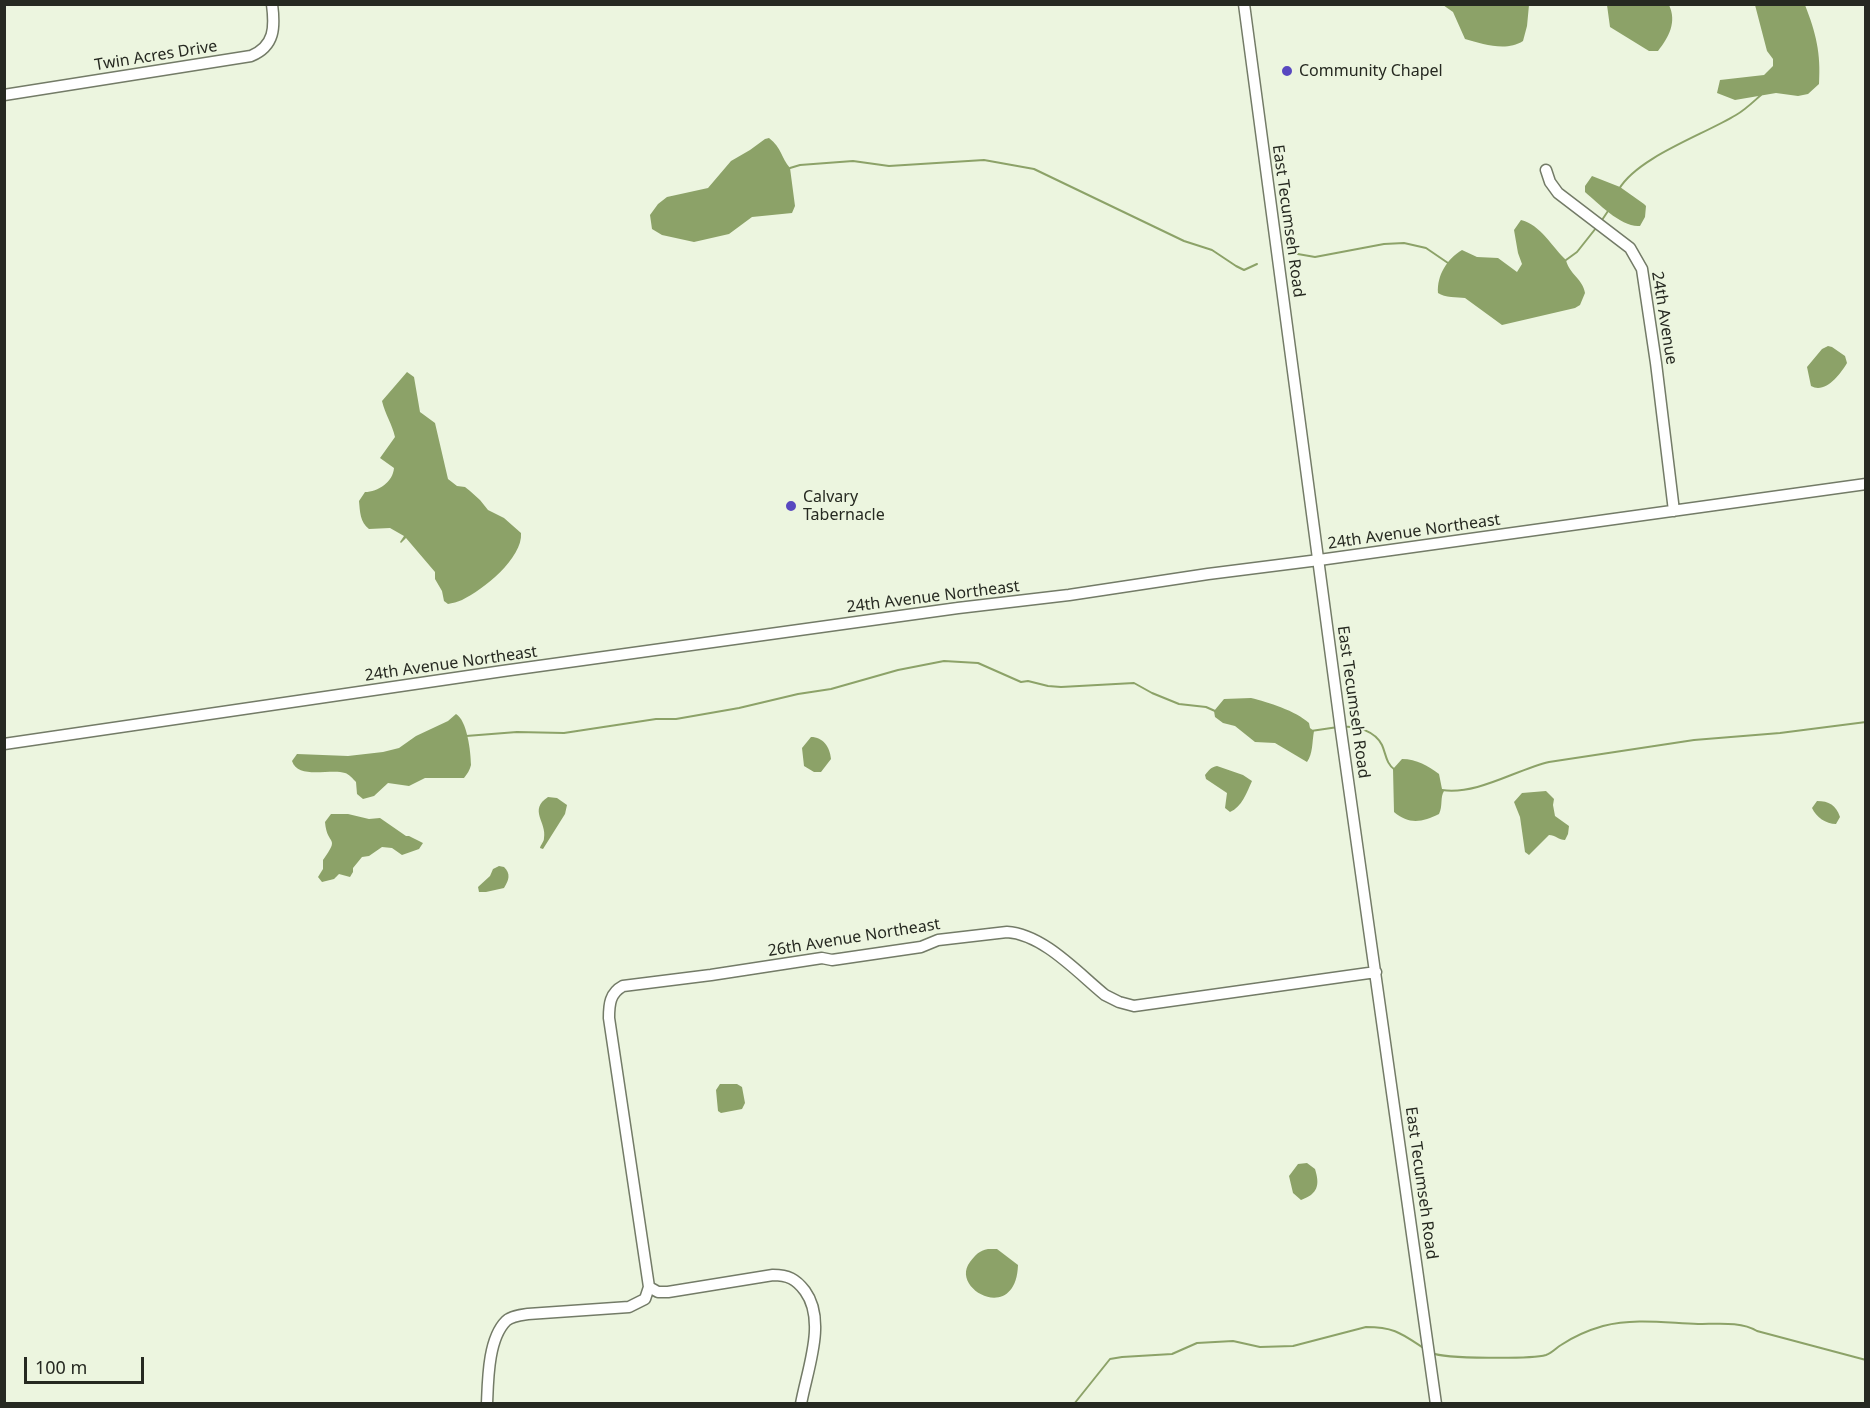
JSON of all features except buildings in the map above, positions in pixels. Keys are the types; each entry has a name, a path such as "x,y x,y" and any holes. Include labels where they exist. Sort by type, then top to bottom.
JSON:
{"street":[{"name":"Twin Acres Drive","path":"4,94 251,56 265,48 273,35 272,4"},
{"name":"East Tecumseh Road","path":"1244,4 1341,731 1436,1404"},
{"name":"24th Avenue","path":"1546,170 1550,182 1558,193 1630,248 1642,269 1674,511"},
{"name":"24th Avenue Northeast","path":"4,744 503,671 1866,484"},
{"name":"26th Avenue Northeast","path":"650,1287 609,1018 610,1001 617,989 623,986 822,958 832,960 921,947 938,940 1007,932 1017,932 1032,937 1105,995 1132,1005 1376,972"},
{"path":"487,1404 488,1370 498,1333 506,1321 520,1315 629,1307 645,1299 650,1287 658,1292 668,1292 773,1275 781,1275 797,1281 811,1301 816,1322 801,1404"}],"shaded area":[{"path":"1443,5 1529,5 1523,41 1502,47 1465,39 1453,12"},
{"path":"1607,5 1669,5 1672,17 1671,29 1658,51 1649,51 1610,27"},
{"path":"1755,5 1805,5 1815,34 1819,63 1819,84 1808,94 1798,96 1776,93 1735,100 1717,93 1720,80 1764,75 1773,66 1773,59 1767,51"},
{"path":"769,138 790,168 795,206 792,213 752,217 729,234 694,242 662,235 652,229 650,215 667,197 708,188 731,161"},
{"path":"1592,176 1620,187 1646,206 1645,217 1640,226 1633,226 1618,219 1585,192 1585,186"},
{"path":"1521,220 1540,231 1566,260 1584,288 1585,293 1580,305 1502,325 1465,298 1448,297 1438,293 1439,280 1444,268 1462,250 1477,257 1498,258 1517,272 1522,264 1514,230"},
{"path":"1828,346 1845,356 1847,363 1832,382 1816,388 1811,386 1807,367 1822,349"},
{"path":"407,372 414,377 420,412 435,423 448,479 457,486 465,487 488,510 504,518 521,533 516,553 500,572 471,595 448,604 444,601 442,591 435,579 435,572 406,538 401,543 404,536 390,528 369,529 360,513 359,501 365,492 384,485 393,473 394,468 380,458 395,437 382,401"},
{"path":"1251,698 1289,711 1309,723 1310,728 1314,731 1307,762 1275,743 1255,742 1235,726 1223,723 1215,717 1214,711 1224,699"},
{"path":"456,714 466,729 470,752 471,765 464,778 425,778 409,786 388,783 374,796 363,799 357,794 356,782 346,774 308,772 295,767 292,761 297,754 348,756 399,748 416,736 448,721"},
{"path":"811,737 822,741 830,755 831,759 821,772 814,772 804,766 802,748"},
{"path":"1402,759 1413,760 1439,774 1444,791 1439,814 1416,821 1405,819 1394,812 1393,769"},
{"path":"1217,766 1243,775 1252,781 1241,803 1230,812 1225,808 1227,793 1206,779 1205,775"},
{"path":"1546,791 1554,799 1555,816 1569,826 1568,834 1565,840 1549,835 1529,855 1525,852 1520,817 1514,802 1522,793"},
{"path":"548,797 557,798 567,805 565,814 543,849 540,848 544,832 539,807"},
{"path":"1817,801 1834,807 1840,817 1836,824 1825,821 1816,814 1812,808"},
{"path":"331,814 348,814 369,819 380,818 406,836 423,843 419,849 402,855 392,848 382,847 369,856 362,857 353,868 350,877 339,874 334,879 322,882 318,877 323,869 323,860 332,844 325,822"},
{"path":"499,866 504,867 508,875 504,888 479,892 478,887 490,876 493,869"},
{"path":"720,1084 737,1084 742,1087 745,1103 742,1109 721,1113 718,1111 716,1090"},
{"path":"1307,1163 1315,1169 1317,1184 1311,1195 1301,1200 1293,1193 1289,1176 1298,1164"},
{"path":"988,1249 997,1249 1018,1265 1015,1283 1007,1294 996,1298 975,1291 968,1282 966,1272 974,1257"}],"waterway":[{"path":"1619,189 1628,177 1656,157 1736,115 1761,95"},
{"path":"790,168 800,165 853,161 889,166 984,160 1034,169 1184,241 1212,250 1244,270 1257,264"},
{"path":"1602,220 1608,211"},
{"path":"1566,260 1577,252 1596,228"},
{"path":"1292,253 1315,257 1384,244 1404,243 1426,248 1448,263"},
{"path":"466,736 517,732 564,733 656,719 676,719 831,689 898,670 944,661 978,663 1021,682 1028,681 1048,686 1134,683 1179,704 1206,707 1215,711"},
{"path":"1442,790 1469,789 1549,762 1694,740 1780,733 1866,722"},
{"path":"1311,731 1338,727"},
{"path":"1344,727 1354,727 1375,736 1395,770"},
{"path":"1432,1353 1470,1357 1538,1356 1548,1354 1571,1339 1598,1328 1627,1322 1651,1322 1744,1326 1866,1360"},
{"path":"1074,1404 1110,1359 1172,1354 1197,1343 1233,1341 1260,1347 1293,1346 1366,1327 1398,1332 1425,1349"}],"place":[{"name":"Community Chapel","path":"1287,71"},
{"name":"Calvary Tabernacle","path":"791,506"}]}
